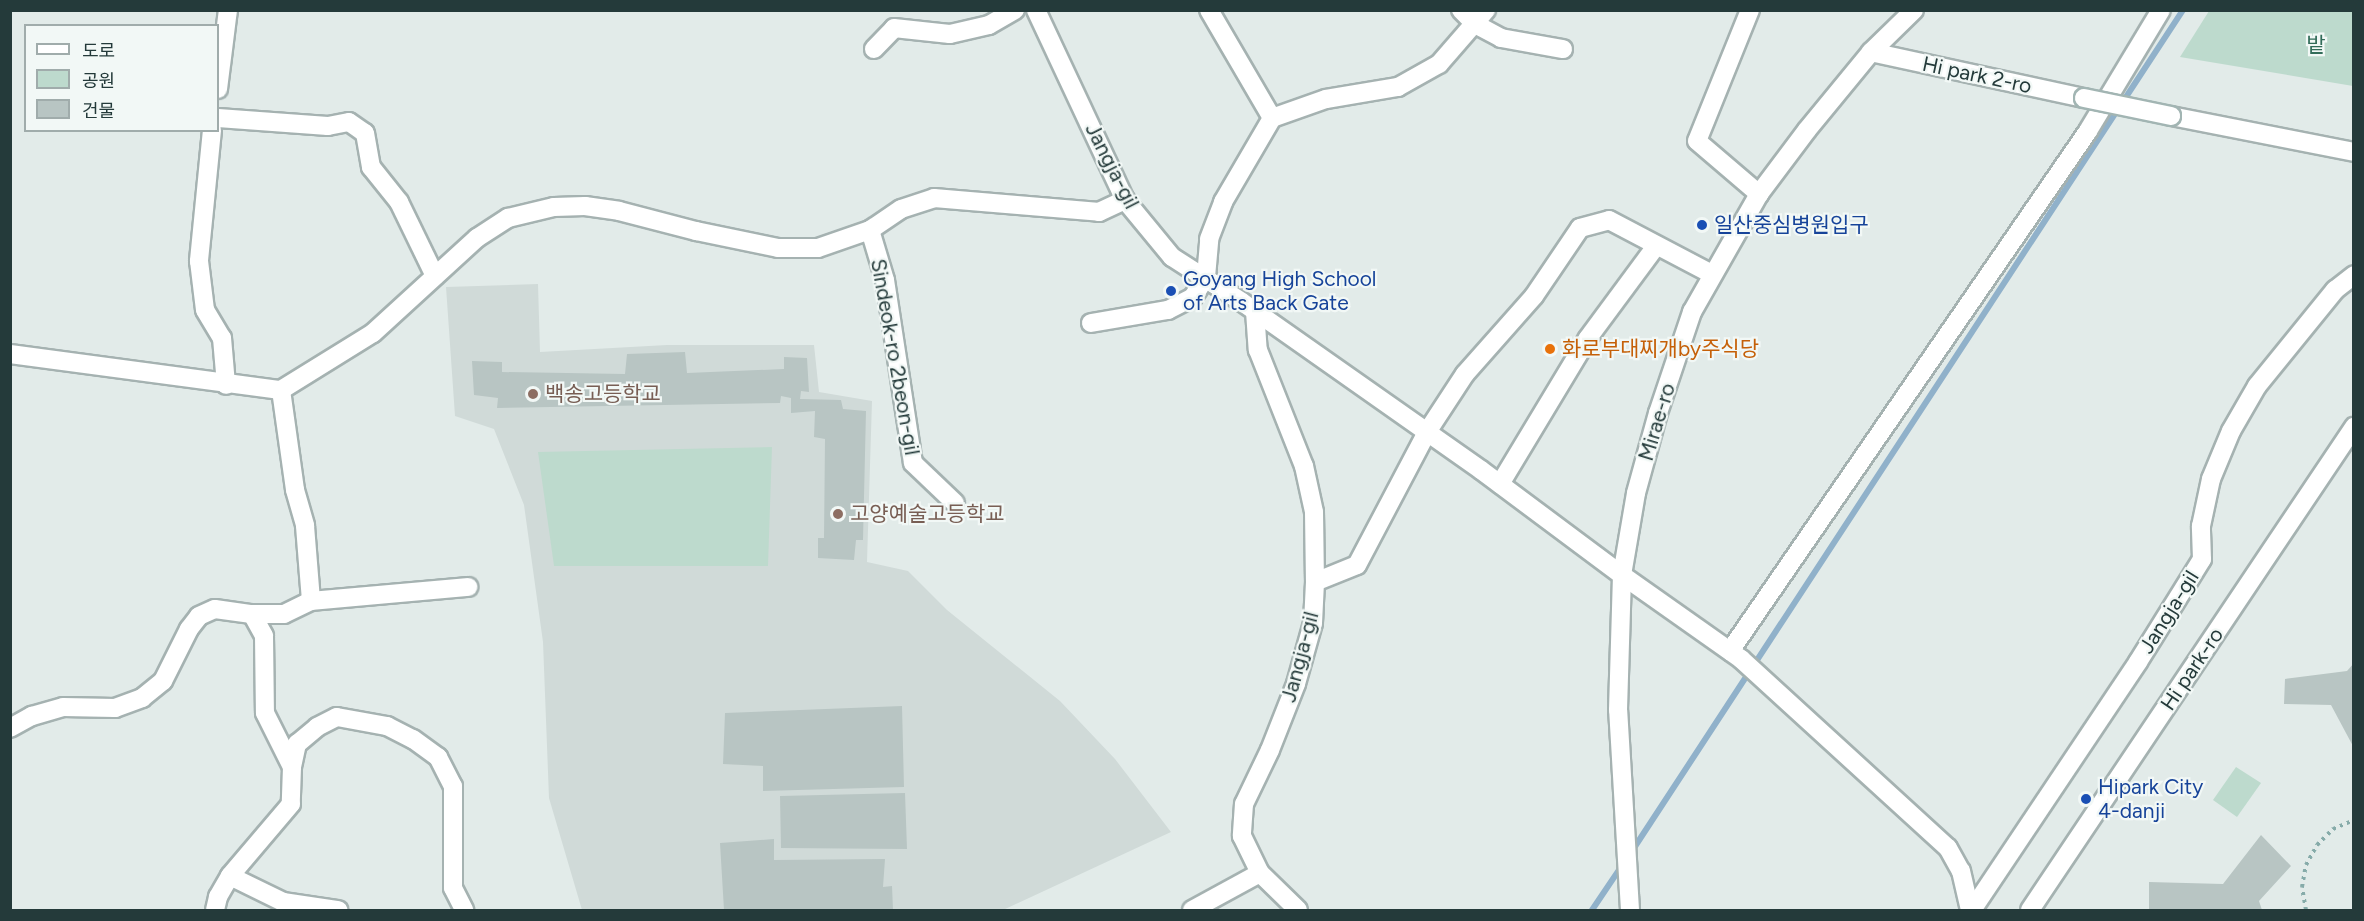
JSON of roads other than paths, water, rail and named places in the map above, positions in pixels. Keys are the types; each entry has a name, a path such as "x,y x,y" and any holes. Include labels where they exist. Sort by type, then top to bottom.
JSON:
{"street":[{"path":"219,81 228,10"},
{"path":"874,49 894,28 950,34 989,25 1015,10"},
{"name":"Jangja-gil","path":"1036,10 1125,200 1172,257 1255,311 1427,432 1622,575 1736,655 1948,848 1961,871 1971,910"},
{"path":"1209,10 1272,118"},
{"path":"1461,10 1480,17 1501,38 1563,49"},
{"path":"1750,10 1698,141 1759,194"},
{"name":"Mirae-ro","path":"1629,910 1618,710 1622,575 1636,493 1658,413 1692,312 1759,194 1807,130 1871,52 1914,10"},
{"path":"1736,655 2088,131 2161,10"},
{"path":"1091,323 1168,310 1193,297 1206,278 1209,239 1223,202 1272,118 1326,99 1398,87 1439,64 1480,17"},
{"name":"Hi park 2-ro","path":"1871,52 2084,98 2354,152"},
{"path":"219,118 328,126 349,122 365,133 371,167 399,202 435,276"},
{"path":"212,132 199,261 205,310 222,338 226,385"},
{"name":"Sindeok-ro 2beon-gil","path":"281,390 373,333 477,238 508,218 554,207 585,206 619,211 696,231 778,248 818,248 870,230 901,209 934,198 1100,212 1125,200"},
{"path":"1315,582 1357,565 1427,432 1465,374 1534,296 1581,228 1609,220 1712,274"},
{"name":"Sindeok-ro 2beon-gil","path":"870,230 885,280 913,463 956,503"},
{"path":"1500,484 1588,338 1656,246"},
{"name":"Jangja-gil","path":"1971,910 2139,662 2202,559 2201,526 2211,479 2231,431 2257,386 2335,290 2354,275"},
{"name":"Jangja-gil","path":"1255,311 1258,350 1304,466 1314,512 1315,582 1313,623 1296,684 1270,750 1244,804 1242,836 1260,873 1298,910"},
{"path":"10,354 226,385 281,390 295,490 305,526 311,601"},
{"name":"Hi park-ro","path":"2030,910 2354,428"},
{"path":"10,728 32,716 63,707 115,708 142,698 163,681 189,628 199,616 215,609 252,614 284,614 311,601 468,587"},
{"path":"252,614 264,636 265,713 292,767"},
{"path":"215,910 218,897 230,876 291,804 292,767 297,744 317,727 337,717 387,726 413,739 438,757 453,786 453,888 464,910"},
{"path":"1192,910 1260,873"},
{"path":"230,876 283,902 338,910"}],"waterway":[{"path":"1632,851 2183,10"},
{"path":"1592,910 1623,864"}],"place":[{"name":"일산중심병원입구","path":"1702,225"},
{"name":"Goyang High School of Arts Back Gate","path":"1171,291"},
{"name":"화로부대찌개by주식당","path":"1550,349"},
{"name":"백송고등학교","path":"533,394"},
{"name":"고양예술고등학교","path":"838,514"},
{"name":"Hipark City 4-danji","path":"2086,799"}],"park label":[{"name":"밭","path":"2316,45"}]}
